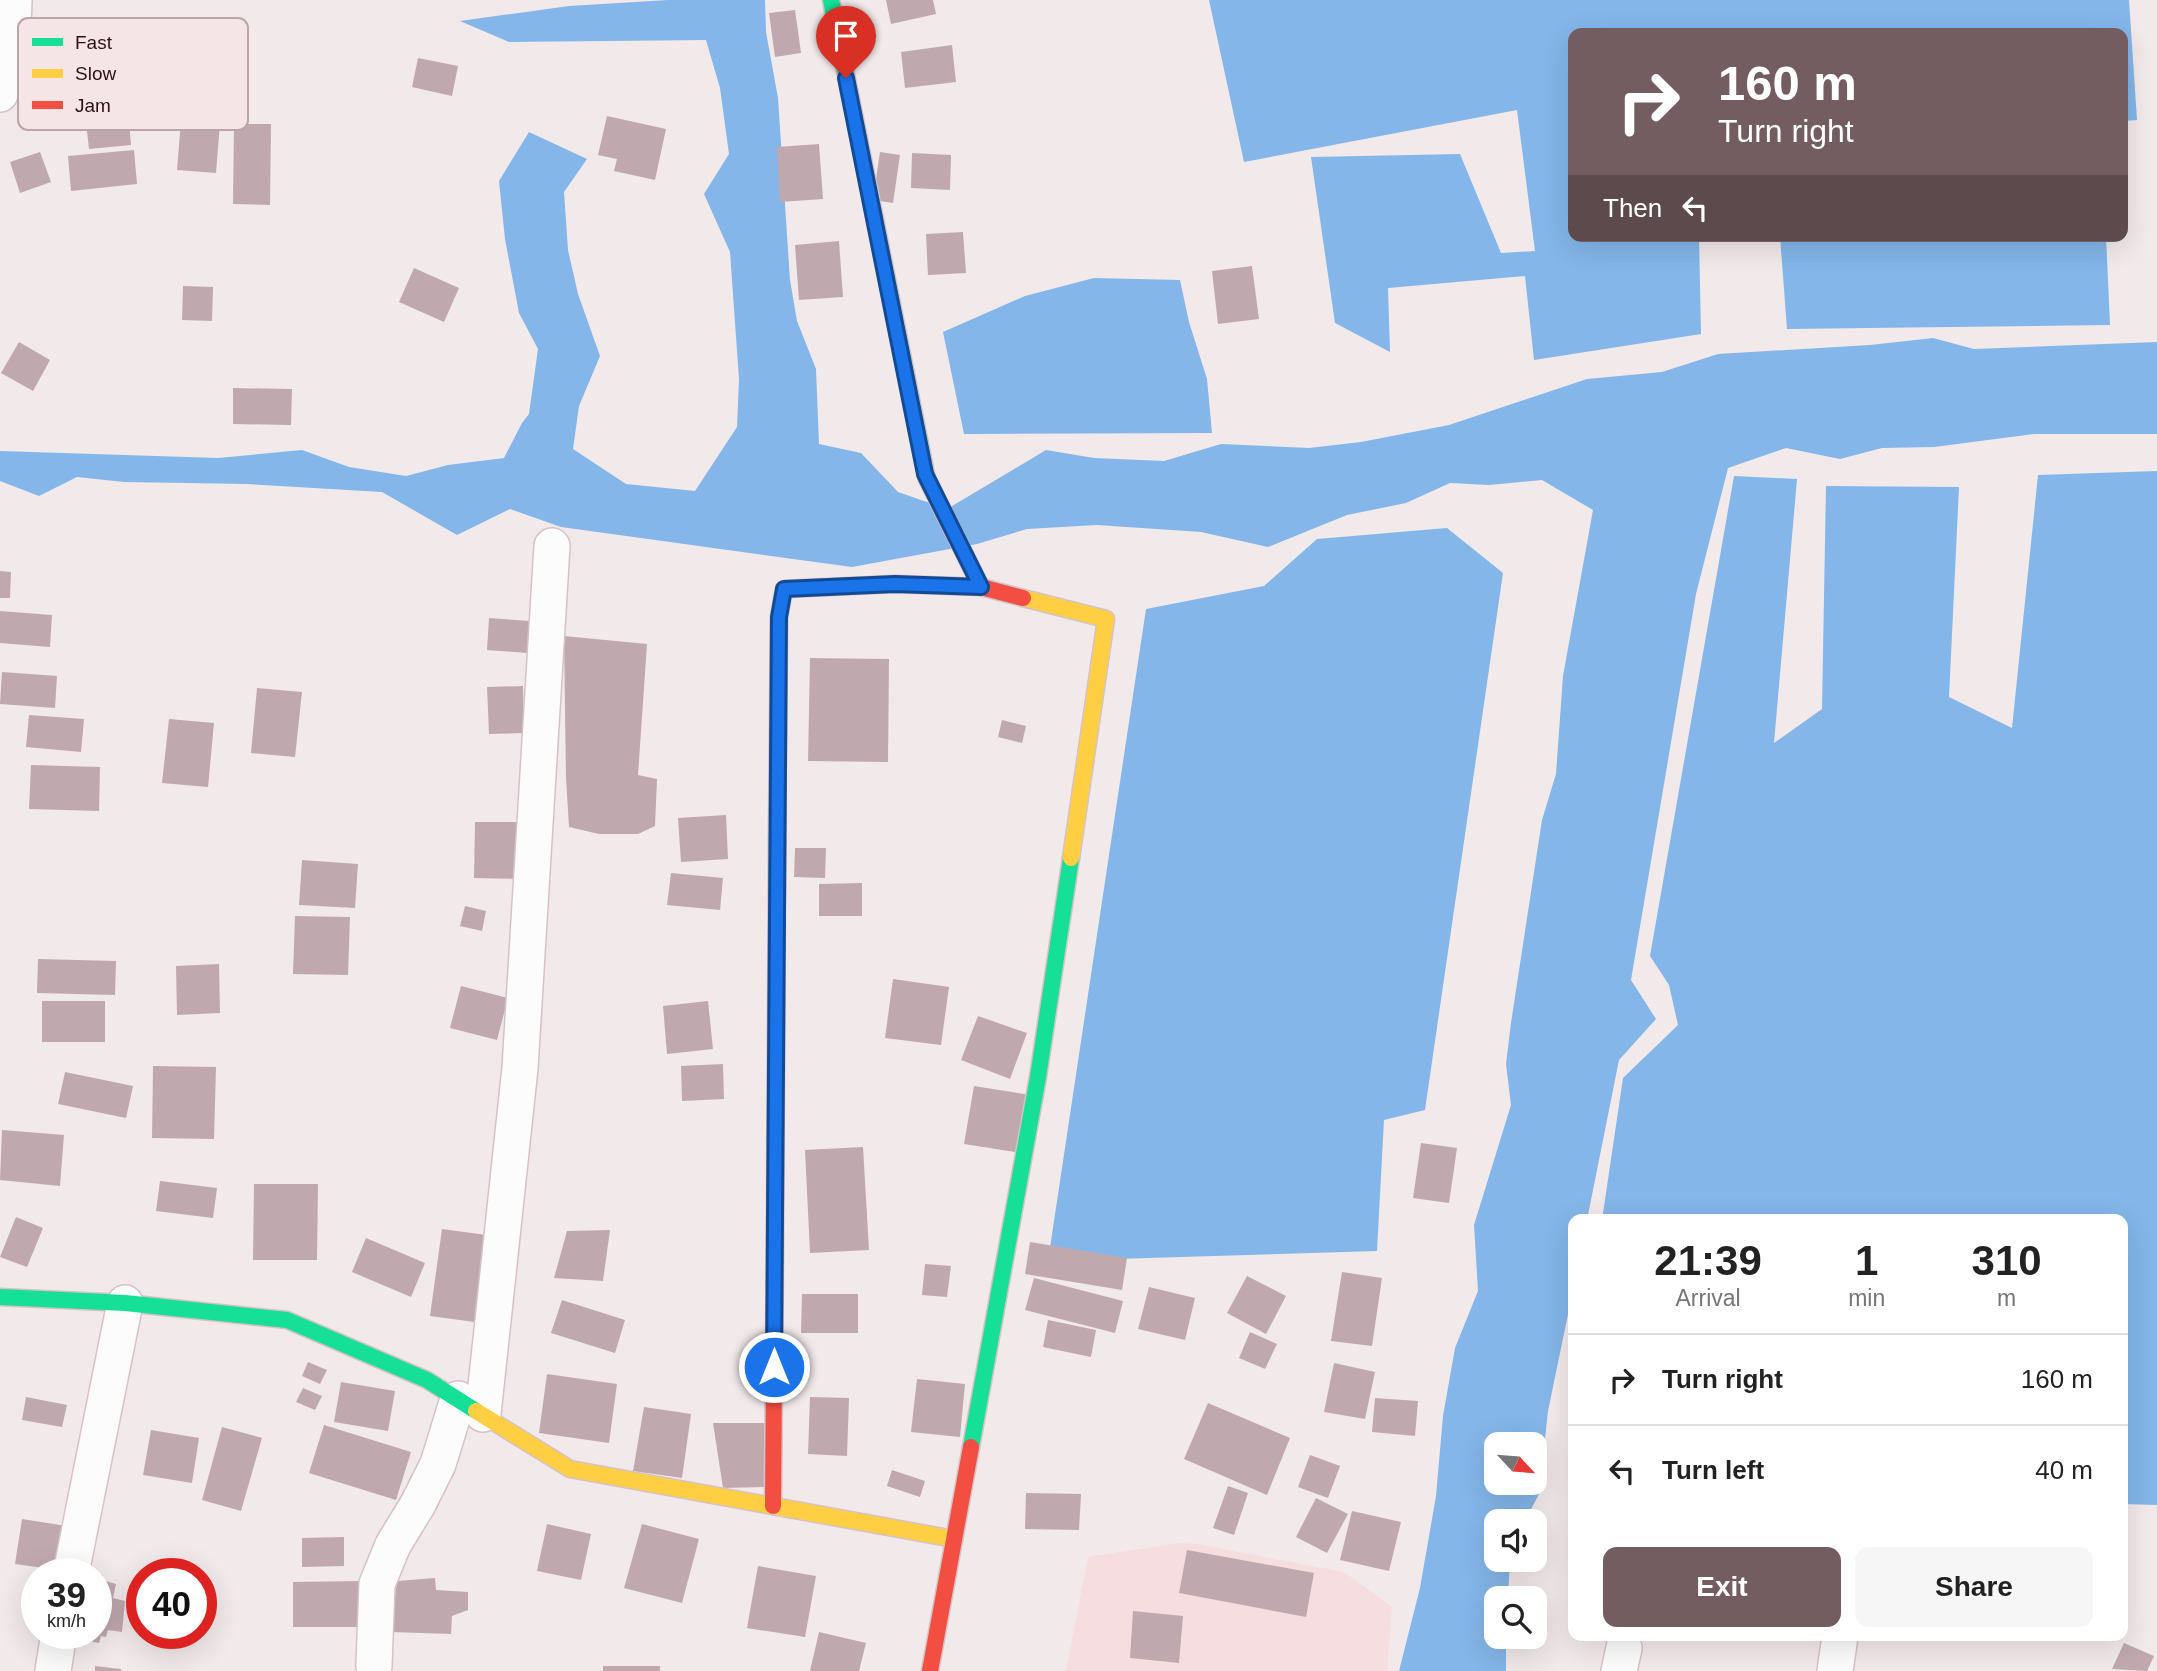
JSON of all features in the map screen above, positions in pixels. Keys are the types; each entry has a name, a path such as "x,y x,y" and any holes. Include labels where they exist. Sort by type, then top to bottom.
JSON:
{"street":[{"path":"0,94 12,54 14,0"},
{"path":"831,0 925,474 981,587"},
{"path":"374,1666 377,1584 393,1545 470,1407 520,1068 552,546"},
{"path":"773,1506 779,617 784,589 895,584 981,587 1106,619 1038,1077 930,1671"},
{"path":"0,1297 125,1303 287,1320 427,1380 570,1469 954,1539"},
{"path":"74,1558 125,1303"},
{"path":"1835,1671 1839,1641"},
{"path":"52,1671 56,1649"}],"shaded area":[{"path":"1186,1542 1344,1572 1392,1607 1387,1671 1066,1671 1088,1557"}],"water":[{"path":"668,0 765,0 766,32 778,98 790,280 797,321 816,369 819,444 861,453 898,492 947,509 1046,450 1094,458 1164,461 1221,444 1309,448 1361,442 1449,425 1587,379 1662,372 1718,354 1870,345 1933,338 1974,349 2157,342 2157,434 2034,434 1934,447 1882,448 1840,459 1786,448 1728,468 1696,594 1631,980 1656,1019 1619,1060 1588,1214 1568,1214 1568,1314 1546,1432 1484,1432 1484,1495 1538,1495 1531,1509 1484,1509 1484,1572 1509,1572 1509,1586 1484,1586 1484,1649 1506,1649 1506,1671 1399,1671 1420,1588 1436,1496 1443,1416 1455,1348 1478,1291 1474,1225 1511,1105 1506,1064 1511,1023 1542,820 1556,774 1563,676 1593,510 1542,480 1489,485 1450,483 1406,503 1347,515 1268,547 1201,532 1097,525 1027,529 977,544 852,567 561,527 510,509 457,535 382,492 247,484 124,482 77,477 39,496 0,481 0,451 218,458 302,450 349,467 406,476 448,465 504,458 529,414 538,349 519,313 505,239 499,181 529,132 587,159 564,192 568,250 578,294 600,356 579,406 573,449 626,484 695,491 737,427 739,379 730,252 704,194 729,154 720,88 706,40 509,42 460,21 569,6"},
{"path":"1209,0 2129,0 2137,120 2128,121 2128,28 1568,28 1568,242 1699,242 1701,334 1534,360 1525,276 1388,288 1390,352 1335,323 1311,157 1460,154 1501,253 1535,251 1517,110 1244,162"},
{"path":"1780,242 2106,242 2110,325 1787,329"},
{"path":"1094,278 1180,280 1189,322 1207,379 1212,433 964,434 943,332 1025,296"},
{"path":"2157,471 2157,1505 2128,1504 2128,1214 1603,1214 1623,1078 1678,1025 1669,985 1650,956 1734,476 1797,479 1774,743 1822,709 1826,486 1959,487 1949,697 2012,728 2038,475"},
{"path":"1447,528 1503,573 1425,1110 1384,1120 1377,1251 1048,1261 1146,609 1264,586 1317,539"}],"building":[{"path":"886,0 933,0 936,14 891,24"},
{"path":"795,10 801,53 775,57 769,13"},
{"path":"952,45 956,82 905,88 901,52"},
{"path":"418,58 458,66 452,96 412,87"},
{"path":"607,116 666,129 655,180 614,171 617,159 598,155"},
{"path":"248,124 271,124 270,205 233,204 234,130 248,130"},
{"path":"87,130 130,130 131,145 89,149"},
{"path":"180,130 219,130 216,173 177,170"},
{"path":"819,144 823,199 780,202 777,147"},
{"path":"134,150 137,184 71,191 68,156"},
{"path":"40,152 51,182 20,193 10,162"},
{"path":"880,152 900,155 893,203 873,200"},
{"path":"912,153 951,155 950,190 911,188"},
{"path":"963,232 966,273 928,275 926,234"},
{"path":"839,241 843,297 799,300 795,245"},
{"path":"1252,266 1259,319 1218,324 1212,271"},
{"path":"414,268 459,288 444,322 399,302"},
{"path":"183,286 213,287 212,321 182,320"},
{"path":"19,342 50,360 33,391 1,373"},
{"path":"233,388 292,389 291,425 233,424"},
{"path":"0,571 11,572 10,598 0,598"},
{"path":"0,611 52,615 50,647 0,643"},
{"path":"489,618 544,622 541,654 487,650"},
{"path":"564,636 647,644 638,775 657,779 655,826 638,834 599,834 569,827"},
{"path":"810,658 889,659 888,762 808,761"},
{"path":"2,672 57,676 55,708 0,704"},
{"path":"523,686 524,733 489,734 487,687"},
{"path":"257,688 302,692 295,757 251,753"},
{"path":"29,715 84,719 81,752 26,747"},
{"path":"169,719 214,723 208,787 162,783"},
{"path":"1002,720 1026,726 1022,743 998,737"},
{"path":"31,765 100,767 99,811 29,809"},
{"path":"726,815 728,859 681,862 678,818"},
{"path":"475,822 524,822 523,879 474,878"},
{"path":"795,848 826,848 825,878 794,877"},
{"path":"302,860 358,864 355,908 299,905"},
{"path":"671,873 723,878 720,910 667,905"},
{"path":"862,883 862,916 819,916 819,884"},
{"path":"465,906 486,911 482,931 460,926"},
{"path":"295,916 350,917 348,975 293,974"},
{"path":"38,959 116,961 115,995 37,993"},
{"path":"219,964 220,1013 177,1015 176,966"},
{"path":"893,979 949,987 941,1045 885,1038"},
{"path":"461,986 508,998 497,1040 450,1028"},
{"path":"42,1001 105,1001 105,1042 42,1042"},
{"path":"708,1001 713,1049 667,1054 663,1006"},
{"path":"978,1016 1027,1033 1010,1079 961,1060"},
{"path":"723,1064 724,1099 682,1101 681,1066"},
{"path":"153,1066 216,1067 214,1139 152,1138"},
{"path":"65,1072 133,1086 126,1118 58,1104"},
{"path":"974,1086 1031,1095 1021,1153 964,1144"},
{"path":"2,1130 64,1135 60,1186 0,1180"},
{"path":"1421,1143 1457,1148 1449,1203 1413,1198"},
{"path":"863,1147 869,1250 810,1253 805,1150"},
{"path":"160,1181 217,1188 213,1218 156,1211"},
{"path":"254,1184 318,1184 317,1260 253,1260"},
{"path":"16,1217 43,1228 27,1267 0,1257"},
{"path":"442,1229 494,1236 482,1323 430,1316"},
{"path":"610,1230 603,1281 554,1278 567,1231"},
{"path":"366,1238 425,1263 411,1297 352,1272"},
{"path":"1030,1242 1127,1258 1122,1290 1025,1274"},
{"path":"925,1264 951,1266 947,1297 922,1295"},
{"path":"1342,1272 1382,1278 1372,1346 1331,1341"},
{"path":"1247,1276 1286,1296 1266,1334 1227,1313"},
{"path":"1034,1278 1123,1301 1115,1333 1025,1310"},
{"path":"1149,1287 1195,1298 1185,1340 1138,1329"},
{"path":"802,1294 858,1294 858,1333 801,1333"},
{"path":"562,1300 625,1320 615,1353 551,1333"},
{"path":"1048,1320 1096,1330 1091,1357 1043,1347"},
{"path":"1250,1332 1277,1344 1265,1369 1239,1358"},
{"path":"308,1362 327,1370 320,1384 302,1376"},
{"path":"1334,1363 1375,1372 1365,1419 1324,1412"},
{"path":"547,1374 617,1384 609,1443 539,1433"},
{"path":"917,1379 965,1384 960,1437 911,1432"},
{"path":"341,1382 395,1391 388,1431 334,1422"},
{"path":"303,1388 322,1396 315,1410 296,1402"},
{"path":"26,1397 67,1405 62,1427 22,1420"},
{"path":"810,1397 849,1398 847,1456 808,1454"},
{"path":"1375,1398 1418,1401 1415,1436 1372,1432"},
{"path":"1208,1403 1290,1438 1267,1495 1184,1459"},
{"path":"644,1407 691,1414 682,1478 633,1471"},
{"path":"713,1423 766,1423 767,1487 723,1488"},
{"path":"324,1425 411,1452 396,1500 309,1473"},
{"path":"222,1427 262,1438 241,1511 202,1500"},
{"path":"151,1430 199,1438 192,1483 143,1475"},
{"path":"1310,1455 1340,1466 1328,1498 1298,1487"},
{"path":"892,1470 925,1481 920,1497 887,1486"},
{"path":"1228,1486 1248,1493 1234,1535 1213,1528"},
{"path":"1026,1493 1081,1494 1079,1530 1025,1529"},
{"path":"1316,1498 1348,1514 1327,1553 1296,1537"},
{"path":"1352,1511 1401,1522 1389,1571 1340,1560"},
{"path":"22,1519 73,1527 68,1558 21,1558 21,1565 15,1564"},
{"path":"547,1524 591,1534 581,1580 537,1571"},
{"path":"642,1524 699,1539 682,1603 624,1588"},
{"path":"344,1537 344,1566 302,1567 302,1538"},
{"path":"1187,1550 1314,1573 1306,1617 1179,1593"},
{"path":"758,1566 816,1576 805,1637 747,1628"},
{"path":"435,1578 436,1590 468,1592 468,1610 452,1616 451,1634 391,1632 397,1581"},
{"path":"360,1581 360,1627 293,1627 293,1582"},
{"path":"112,1583 116,1584 113,1598 125,1601 122,1632 112,1631"},
{"path":"1133,1611 1183,1616 1179,1663 1130,1658"},
{"path":"819,1632 866,1643 859,1671 810,1671"},
{"path":"2124,1643 2154,1656 2147,1671 2112,1669"},
{"path":"95,1666 121,1669 121,1671 95,1671"},
{"path":"603,1666 660,1666 660,1671 603,1671"}],"traffic: fast":[{"path":"831,0 927,479"},
{"path":"971,1447 1038,1077 1071,858"},
{"path":"0,1297 125,1303 287,1320 427,1380 476,1411"}],"traffic: slow":[{"path":"1023,598 1106,619 1071,858"},
{"path":"775,1239 777,840"},
{"path":"476,1411 570,1469 954,1539"}],"traffic: jam":[{"path":"927,479 981,587"},
{"path":"777,840 779,617 784,589 895,584 981,587 1023,598"},
{"path":"773,1506 775,1239"},
{"path":"930,1671 971,1447"}],"route":[{"path":"774,1367 779,617 784,589 895,584 981,587 925,474 846,78"}]}
